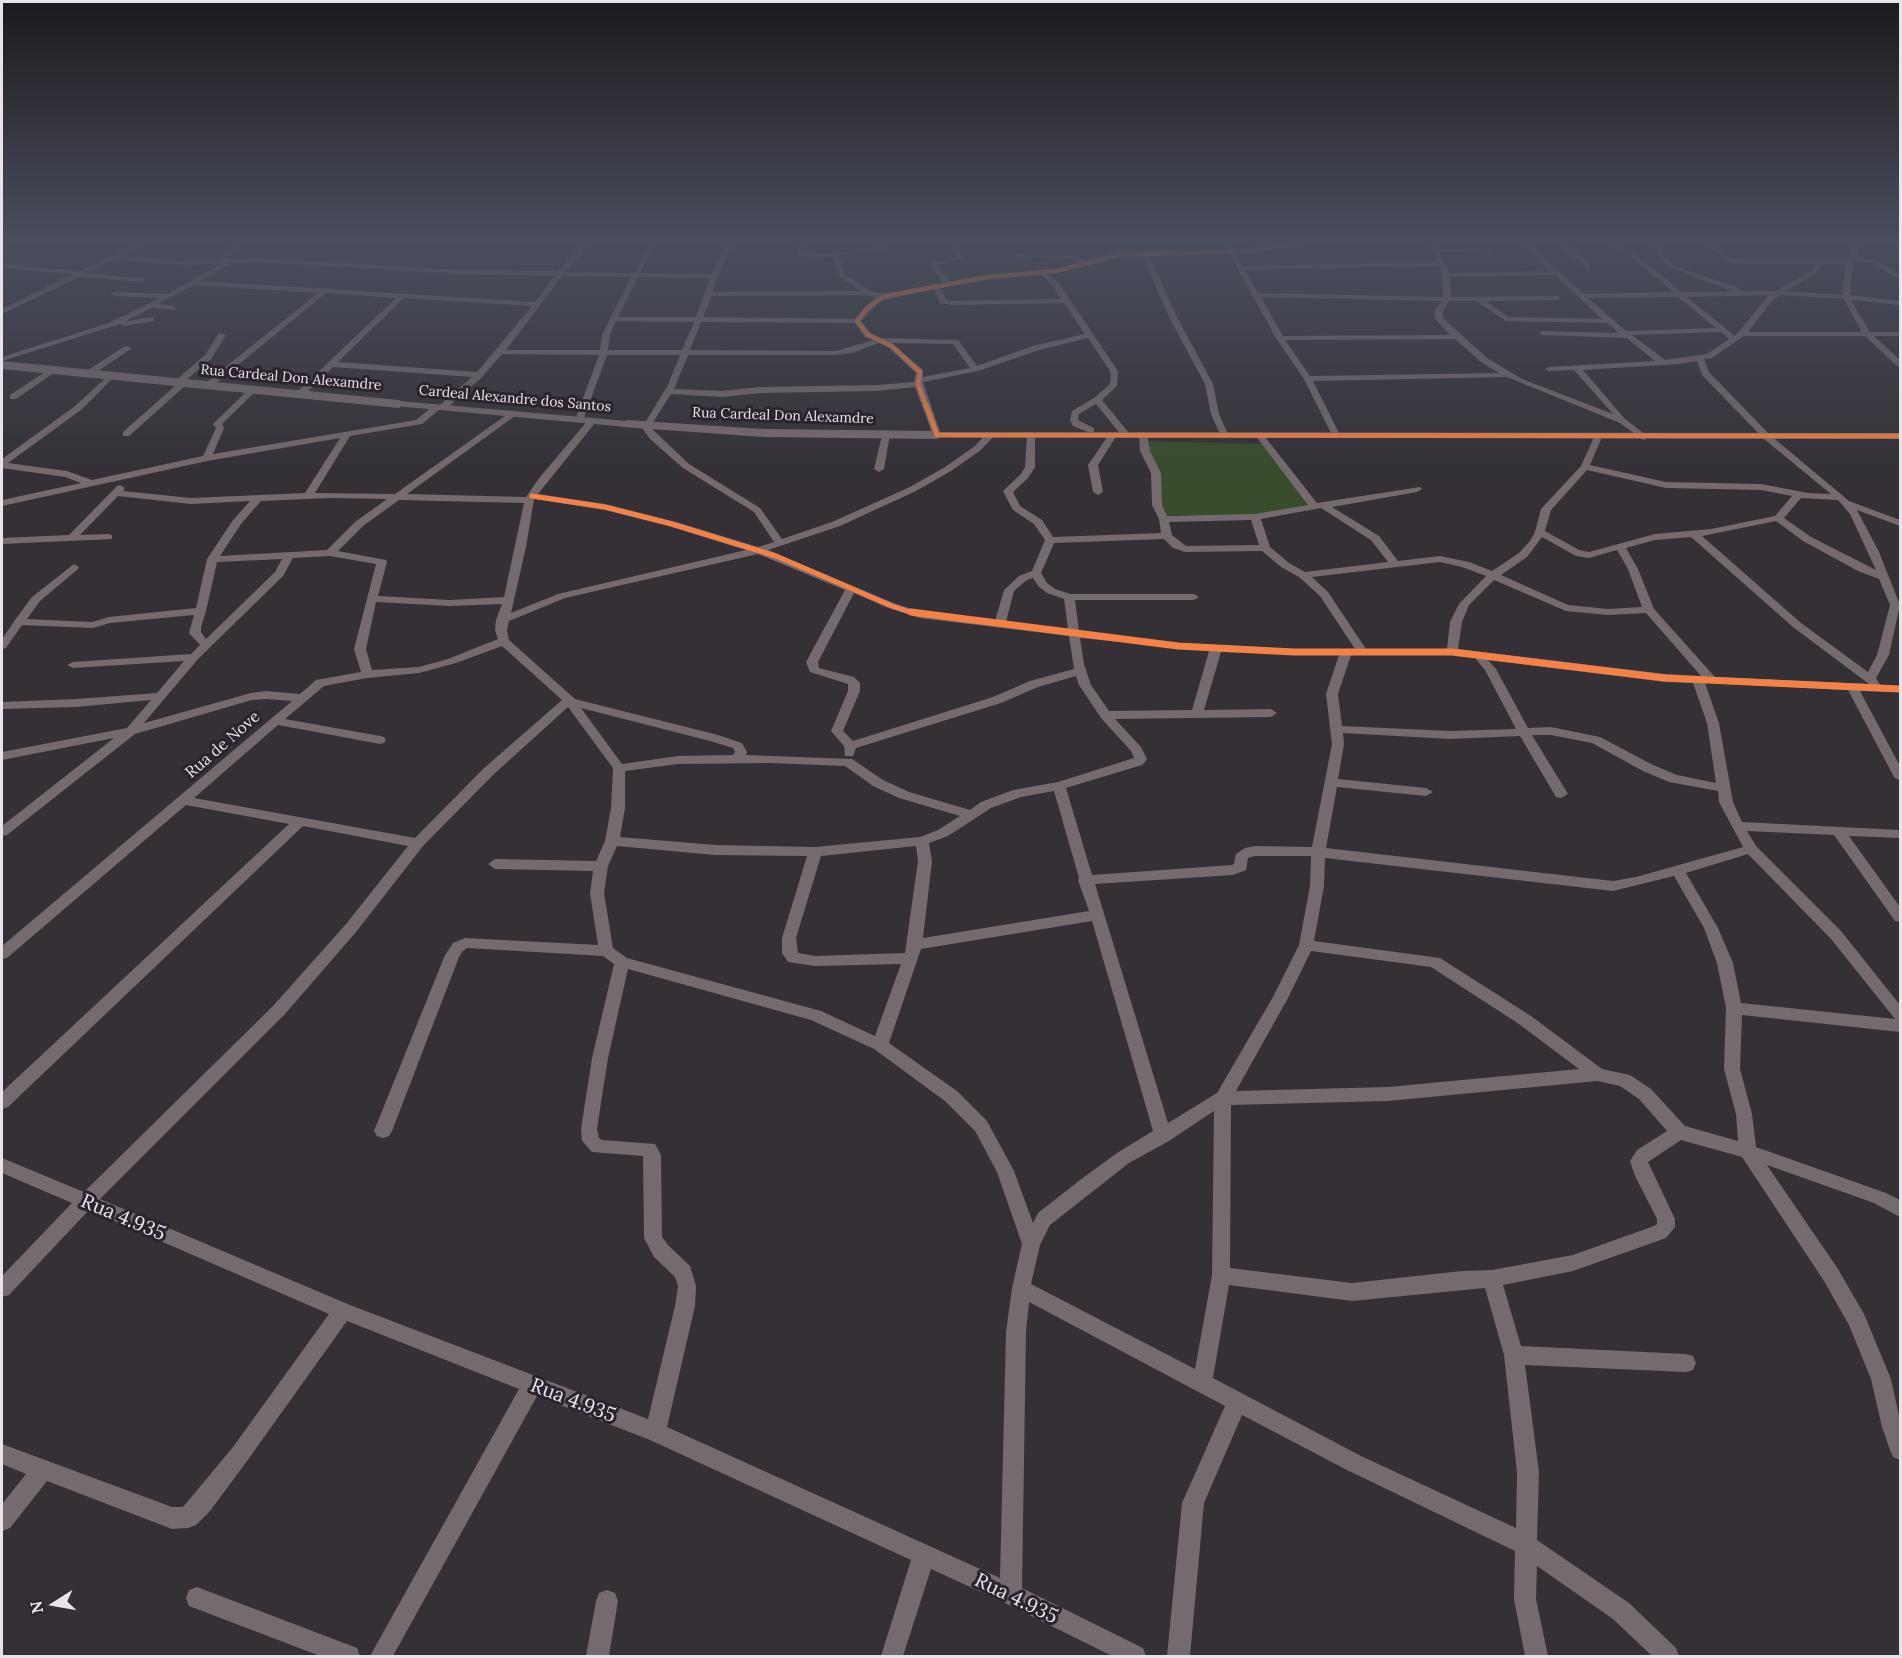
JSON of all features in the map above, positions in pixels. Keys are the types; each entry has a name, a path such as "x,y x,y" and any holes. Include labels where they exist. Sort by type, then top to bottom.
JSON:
{"main road":[{"name":"Rua Cardeal Don Alexamdre","path":"2,365 399,404"},
{"name":"Rua Cardeal Don Alexamdre","path":"627,424 763,433 937,435"}],"street":[{"path":"104,328 118,321"},
{"path":"2,359 104,328 139,321"},
{"path":"207,386 287,321"},
{"path":"300,394 376,321"},
{"path":"3,501 93,484 207,458 419,422 440,408 479,375 524,321"},
{"path":"579,420 604,352 606,335 613,321"},
{"path":"699,321 667,391 646,425 653,437 686,466 757,510 780,543"},
{"path":"857,321 868,335 892,346 920,372 919,382 937,435 1900,436"},
{"path":"1081,321 1114,370 1115,380 1113,386 1097,400 1075,413 1076,424 1091,430"},
{"path":"1176,321 1209,384 1215,414 1224,434"},
{"path":"1270,321 1308,379 1336,435"},
{"path":"1441,321 1484,360 1509,375 1538,390 1623,421"},
{"path":"1609,321 1662,362"},
{"path":"1710,321 1734,339"},
{"path":"1549,369 1700,359 1714,353 1742,334 1751,321"},
{"path":"1860,321 1868,334 1900,364"},
{"path":"1543,333 1625,334 1720,330"},
{"path":"1742,334 1900,334"},
{"path":"126,434 208,357 222,335"},
{"path":"667,391 722,394 760,390 877,388 919,382 975,369 1036,348 1090,335"},
{"path":"1280,338 1457,337"},
{"path":"500,352 836,353 880,340 955,342 975,369"},
{"path":"88,374 128,348"},
{"path":"1700,359 1705,373 1767,437 1843,500 1854,513 1885,577 1897,616 1881,661 1870,679"},
{"path":"332,364 479,375"},
{"path":"1577,368 1623,421 1643,437"},
{"path":"13,397 54,370"},
{"path":"1308,379 1509,375"},
{"path":"2,464 78,408 110,376"},
{"path":"207,458 220,428 217,424 253,390"},
{"path":"1097,400 1126,435"},
{"name":"Cardeal Alexandre dos Santos","path":"399,404 627,424"},
{"path":"330,553 359,524 512,414"},
{"path":"592,421 543,478 531,498 501,630 504,641 570,701 618,768 618,808 612,841 601,866 597,893 614,957 589,1129 591,1141 597,1147 649,1149 652,1155 653,1238 661,1251 683,1272 687,1286 685,1306 655,1432"},
{"path":"879,469 886,435"},
{"path":"502,620 562,596 756,551 836,524 913,489 948,469 978,448 990,435"},
{"path":"1031,435 1030,467 1026,476 1008,491 1016,508 1038,522 1050,540"},
{"path":"1098,492 1093,465 1113,435"},
{"path":"1143,435 1145,451 1156,473 1157,506 1164,519 1167,536 1177,546 1185,549 1265,548"},
{"path":"1260,435 1320,507 1375,538 1396,565"},
{"path":"309,495 346,436"},
{"path":"1452,652 1456,622 1464,604 1493,575 1523,555 1540,532 1546,509 1585,467 1598,437"},
{"path":"2,464 67,474 93,484"},
{"path":"1585,467 1666,485 1761,487 1843,500 1900,523"},
{"path":"71,539 135,475"},
{"path":"1164,519 1255,517 1417,489"},
{"path":"115,493 191,501 309,495 394,498 531,498 628,512 776,556 907,612 1076,635 1216,648 1452,652 1611,672 1705,680 1900,689"},
{"path":"1540,532 1585,556 1655,537 1694,534 1778,518 1799,494"},
{"path":"206,645 195,633 212,560 237,522 258,498"},
{"path":"1255,517 1265,548 1285,565 1303,575 1324,594 1355,652"},
{"path":"1778,518 1807,539 1862,569 1885,577"},
{"path":"1694,534 1797,625 1880,688"},
{"path":"1050,540 1167,536"},
{"path":"2,541 108,537"},
{"path":"1000,624 1009,590 1023,578 1036,573 1050,540"},
{"path":"1620,546 1633,569 1649,610 1705,680 1726,802 1737,826 1751,849 1836,935 1900,1016"},
{"path":"212,560 330,553 382,562 360,649 367,674"},
{"path":"2,832 131,731 194,657 279,574 289,556"},
{"path":"1303,575 1446,560 1493,575 1566,608 1608,612 1649,610"},
{"path":"2,646 36,599 74,567"},
{"path":"1036,573 1043,585 1051,591 1070,597 1194,597"},
{"path":"848,762 850,746 837,731 854,691 854,683 850,679 814,670 812,662 851,588"},
{"path":"612,841 715,850 815,852 922,841 943,833 970,814 1018,793 1059,786 1138,762 1141,759 1137,750 1094,701 1080,671 1070,597"},
{"path":"373,599 450,603 509,600"},
{"path":"18,621 93,625 109,620 201,611"},
{"name":"Rua de Nove","path":"2,954 320,683 367,674 427,668 504,641"},
{"path":"1197,714 1216,648"},
{"path":"1011,1594 1016,1332 1021,1288 1031,1244 1044,1219 1123,1158 1163,1137 1223,1098 1280,998 1306,945 1317,886 1318,852 1332,782 1338,729 1332,694 1337,676 1355,652"},
{"path":"1478,655 1490,669 1505,700 1561,794"},
{"path":"73,665 194,657"},
{"path":"850,746 997,700 1034,684 1080,671"},
{"path":"1852,687 1900,777"},
{"path":"2,756 131,731 251,697 266,695 301,698"},
{"path":"2,705 76,703 160,696"},
{"path":"570,701 738,746 741,753 738,759"},
{"path":"2,1289 85,1202 279,1010 351,928 418,843 488,772 570,701"},
{"path":"1105,715 1271,713"},
{"path":"276,721 380,740"},
{"path":"1338,729 1450,735 1551,731 1596,740 1648,768 1674,778 1724,788"},
{"path":"618,768 678,760 848,762 878,783 904,795 970,814"},
{"path":"1332,782 1426,792"},
{"path":"1059,786 1095,915 1163,1137"},
{"path":"184,801 418,843"},
{"path":"2,1102 299,822"},
{"path":"1737,826 1900,834"},
{"path":"1838,831 1900,917"},
{"path":"880,1045 913,951 925,861 922,841"},
{"path":"1085,880 1233,870 1241,867 1241,857 1251,851 1318,852 1421,866 1603,885 1636,882 1751,849"},
{"path":"815,852 789,939 789,952 793,958 815,961 913,951 1095,915"},
{"path":"495,864 601,866"},
{"path":"1677,870 1714,937 1725,963 1734,1008 1732,1069 1744,1114 1748,1151 1831,1275 1857,1320 1881,1379 1896,1428 1900,1450"},
{"path":"383,1131 452,955 458,947 465,943 614,957 815,1015 880,1045 951,1096 981,1126 1005,1171 1031,1244"},
{"path":"1306,945 1435,962 1524,1020 1597,1074"},
{"path":"1734,1008 1900,1026"},
{"path":"1223,1098 1388,1094 1597,1074 1624,1080 1645,1094 1679,1131 1748,1151 1880,1198 1900,1209"},
{"path":"1202,1383 1221,1275 1223,1098"},
{"path":"1221,1275 1352,1292 1492,1279 1573,1263 1660,1232 1666,1227 1666,1219 1639,1161 1643,1155 1679,1131"},
{"name":"Rua 4.935","path":"2,1166 343,1311 655,1432 1011,1594 1135,1656"},
{"path":"1492,1279 1514,1355 1528,1472 1525,1599 1536,1656"},
{"path":"1021,1288 1353,1463 1525,1544 1570,1578 1622,1611 1668,1656"},
{"path":"2,1454 172,1518 188,1517 202,1503 240,1454 343,1311"},
{"path":"1514,1355 1686,1363"},
{"path":"381,1656 532,1385"},
{"path":"1178,1656 1192,1503 1237,1403"},
{"path":"2,1520 44,1468"},
{"path":"892,1656 924,1555"},
{"path":"196,1598 349,1656"},
{"path":"597,1656 607,1601"}],"green space":[{"path":"1145,441 1265,444 1310,505 1254,515 1163,515"}],"cycle path":[{"path":"857,321 868,335 892,346 920,372 918,384 937,435 1900,436"},
{"path":"532,496 605,507 672,524 776,556 892,606 920,615 1178,646 1294,652 1452,652 1665,678 1900,689"}]}
